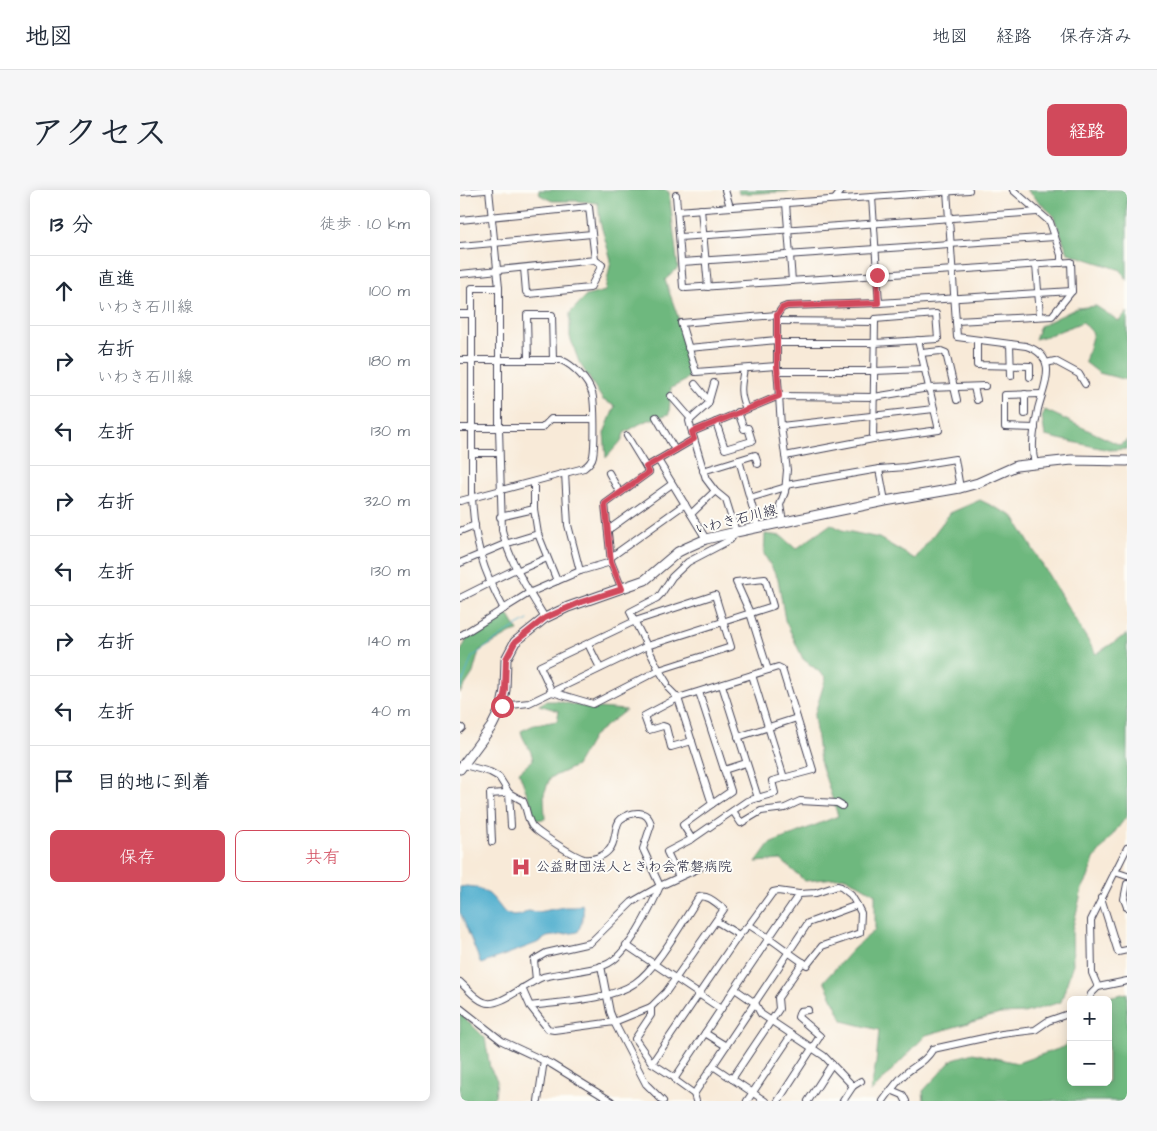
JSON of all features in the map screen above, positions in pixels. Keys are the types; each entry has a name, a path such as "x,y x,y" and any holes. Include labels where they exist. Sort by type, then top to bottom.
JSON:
{"main road":[{"name":"いわき石川線","path":"462,767 492,726 502,706 505,690 505,666 508,653 515,642 545,618 581,602 645,580 678,552 706,539 885,501 960,488 978,483 1016,466 1072,460 1127,461"}],"street":[{"path":"460,192 485,190"},
{"path":"489,190 499,288 500,517 505,544 516,570 545,618"},
{"path":"725,190 730,207"},
{"path":"835,199 842,190"},
{"path":"677,210 872,197 895,193 969,190"},
{"path":"1013,190 1050,222 1061,255 1061,262"},
{"path":"947,191 957,336 1034,349 1040,353 1046,363 1048,373 1035,428 1033,457 1035,463"},
{"path":"676,195 683,286 686,288 1071,262 1072,291 1052,316 956,321"},
{"path":"872,197 878,303"},
{"path":"786,203 792,281"},
{"path":"460,220 589,207 595,260"},
{"path":"702,209 708,287"},
{"path":"680,237 1037,212"},
{"path":"460,246 592,234"},
{"path":"682,262 1055,237"},
{"path":"460,274 595,260 602,265 590,288 528,294 526,292 524,268"},
{"path":"1036,264 1040,316"},
{"path":"499,288 472,288 472,498 474,525 480,554 490,583 504,609"},
{"path":"783,522 780,505 786,486 787,470 781,426 776,342 777,318 782,308 787,306 878,303 1072,291"},
{"path":"460,314 472,314"},
{"path":"688,348 776,342 875,343 938,339 936,314 875,319 875,343 874,371 874,417 873,438"},
{"path":"528,360 527,315 552,315 553,360"},
{"path":"875,322 777,318 681,323 694,370 698,373 777,368 874,371 924,369"},
{"path":"785,456 873,438 939,430 918,340"},
{"path":"977,340 977,365 1030,366 1030,377"},
{"path":"1010,344 1010,376"},
{"path":"921,353 941,351 946,353 957,400"},
{"path":"460,360 553,360 567,362 589,386 593,399 593,454 589,464 584,468 460,501"},
{"path":"1046,363 1056,361 1079,374 1085,384"},
{"path":"744,369 740,388 741,398 746,409"},
{"path":"712,804 678,698 668,686 659,670 630,612 657,598 672,576 688,562 730,540 736,532 726,500 715,491 706,479 689,421 709,401 714,383"},
{"path":"695,384 709,401"},
{"path":"646,467 716,422 779,396 874,397 929,388 985,386"},
{"path":"974,387 977,400"},
{"path":"1025,394 1025,414"},
{"path":"1035,428 1006,427 1005,395 1042,394"},
{"path":"671,396 691,419"},
{"path":"781,426 934,409"},
{"path":"716,422 725,449 752,441 748,428 744,429 738,412"},
{"path":"656,418 675,450"},
{"path":"460,428 542,428 551,419 593,419"},
{"path":"622,589 611,560 605,504 649,472 627,436"},
{"path":"472,453 499,453"},
{"path":"704,471 755,455 758,464"},
{"path":"658,460 706,539"},
{"path":"739,460 758,527"},
{"path":"750,498 786,486 879,469 955,460 960,488"},
{"path":"879,469 885,501"},
{"path":"565,473 568,526 580,571"},
{"path":"609,473 620,493"},
{"path":"534,482 534,510 538,534 557,581"},
{"path":"608,530 672,484"},
{"path":"691,514 715,491"},
{"path":"460,636 529,593 611,560 685,504"},
{"path":"500,517 534,510"},
{"path":"460,530 474,525"},
{"path":"460,563 505,544 538,534"},
{"path":"460,598 516,570 547,558"},
{"path":"502,706 529,703 647,646 723,622 750,613 772,606 764,579 736,582 750,613 768,670"},
{"path":"715,595 723,622 731,647 659,670 594,704 552,692 540,666 635,621 715,595"},
{"path":"588,644 600,668"},
{"path":"679,877 667,852 692,839 747,801 775,793 772,781 813,770 782,669 778,667 678,698 644,716 649,730 662,726 666,727 672,747 692,741"},
{"path":"752,675 784,778"},
{"path":"722,684 758,798"},
{"path":"692,839 683,825 731,791 699,692"},
{"path":"738,737 797,718"},
{"path":"724,770 746,762"},
{"path":"462,767 490,772 499,777 508,791 511,826"},
{"path":"460,982 480,1000 489,1004 501,1001 536,980 550,975 601,966 615,960 649,912 660,886 643,849 650,826 645,814 640,812 621,818 617,824 615,839 609,850 596,858 585,859 576,856 535,829 528,818 523,801 517,796 508,791 490,794 492,842"},
{"path":"733,812 741,823 761,811 785,808 800,801 837,802 842,806"},
{"path":"1098,986 1092,973 1091,920 1127,848"},
{"path":"536,980 534,960 546,953 593,942 632,902 660,886 708,864"},
{"path":"1115,872 1127,876"},
{"path":"1127,884 1124,899 1127,907"},
{"path":"652,1063 739,935 750,924 773,892 816,893 837,886 851,895 861,913 860,933 822,946 807,966 750,924"},
{"path":"675,1078 799,894"},
{"path":"522,988 530,1006 548,1030 614,1022 651,1007 666,992 724,909 706,897 699,897 654,964 634,984 606,995 530,1006"},
{"path":"1101,898 1118,952 1127,950"},
{"path":"694,1094 808,923 857,905"},
{"path":"716,921 739,935"},
{"path":"626,945 721,1009"},
{"path":"732,1079 779,1009 778,998 803,962"},
{"path":"601,966 606,995 614,1022 646,1084 663,1101"},
{"path":"1090,996 1098,986 1127,981"},
{"path":"735,988 755,1003 761,1014 813,1048 853,1086"},
{"path":"651,1007 652,1015 635,1039 652,1063 675,1078 676,1081 694,1094 696,1101"},
{"path":"460,1008 502,1041 544,1060 611,1101"},
{"path":"778,1101 820,1036 798,1017 800,1012 808,1010"},
{"path":"884,1101 890,1090 906,1074 927,1059 933,1049 1002,1034 1035,1030 1048,1021 1067,1014"},
{"path":"705,1033 726,1046"},
{"path":"748,1101 792,1034"},
{"path":"538,1101 544,1060"},
{"path":"810,1100 832,1064"},
{"path":"713,1066 765,1101"},
{"path":"843,1101 853,1086 861,1081"},
{"path":"890,1090 903,1095 906,1101"}],"green space":[{"path":"539,190 665,190 669,192 678,268 665,280 678,317 692,374 683,382 671,388 669,414 643,422 624,433 622,440 606,458 604,433 615,406 603,400 579,362 570,337 570,313 586,296 605,291 611,260 600,222 598,203 552,201 540,195"},
{"path":"738,190 821,190 739,194"},
{"path":"1027,190 1127,190 1127,281 1121,270 1068,253 1053,215"},
{"path":"1096,306 1119,321 1127,312 1127,380 1099,373 1085,362 1093,333 1083,322 1035,339 1040,326 1077,308"},
{"path":"1045,410 1120,445 1127,440 1127,449 1109,450 1045,436 1042,417"},
{"path":"980,500 1013,516 1096,654 1127,634 1127,816 1094,859 1082,889 1072,931 1073,964 1061,1002 1024,1013 1000,1014 926,1035 870,1093 876,1063 879,1030 843,1021 824,981 853,949 875,930 875,894 846,877 805,881 781,860 756,862 769,844 838,816 820,761 814,716 826,677 803,659 785,620 778,579 764,554 765,534 781,536 796,549 831,524 842,530 879,538 915,559 950,513"},
{"path":"508,614 518,631 479,651 473,673 460,693 460,653 467,639"},
{"path":"546,701 557,701 585,707 626,710 594,735 576,766 550,778 544,794 545,819 534,820 530,802 519,772 533,760 521,731 534,725 557,721 559,711 539,705"},
{"path":"1127,993 1127,1101 924,1101 923,1091 953,1059 973,1053 1017,1063 1064,1047 1067,1043 1067,1086 1112,1086 1112,996"},
{"path":"460,1013 485,1038 490,1068 497,1080 495,1096 489,1101 460,1101"}],"water":[{"path":"460,887 475,887 489,894 505,913 513,916 521,915 528,911 538,912 575,907 582,904 583,915 581,925 578,932 547,937 537,943 481,964 460,912"}],"waterway":[{"path":"460,689 472,657 510,630 528,620"}],"place":[{"name":"公益財団法人ときわ会常磐病院","path":"521,867"}],"route":[{"path":"502,706 506,682 506,659 511,646 515,642 545,618 581,602 622,589 611,562 605,504 649,472 646,467 694,439 692,432 779,396 777,315 782,308 787,306 878,303 877,275"}]}
